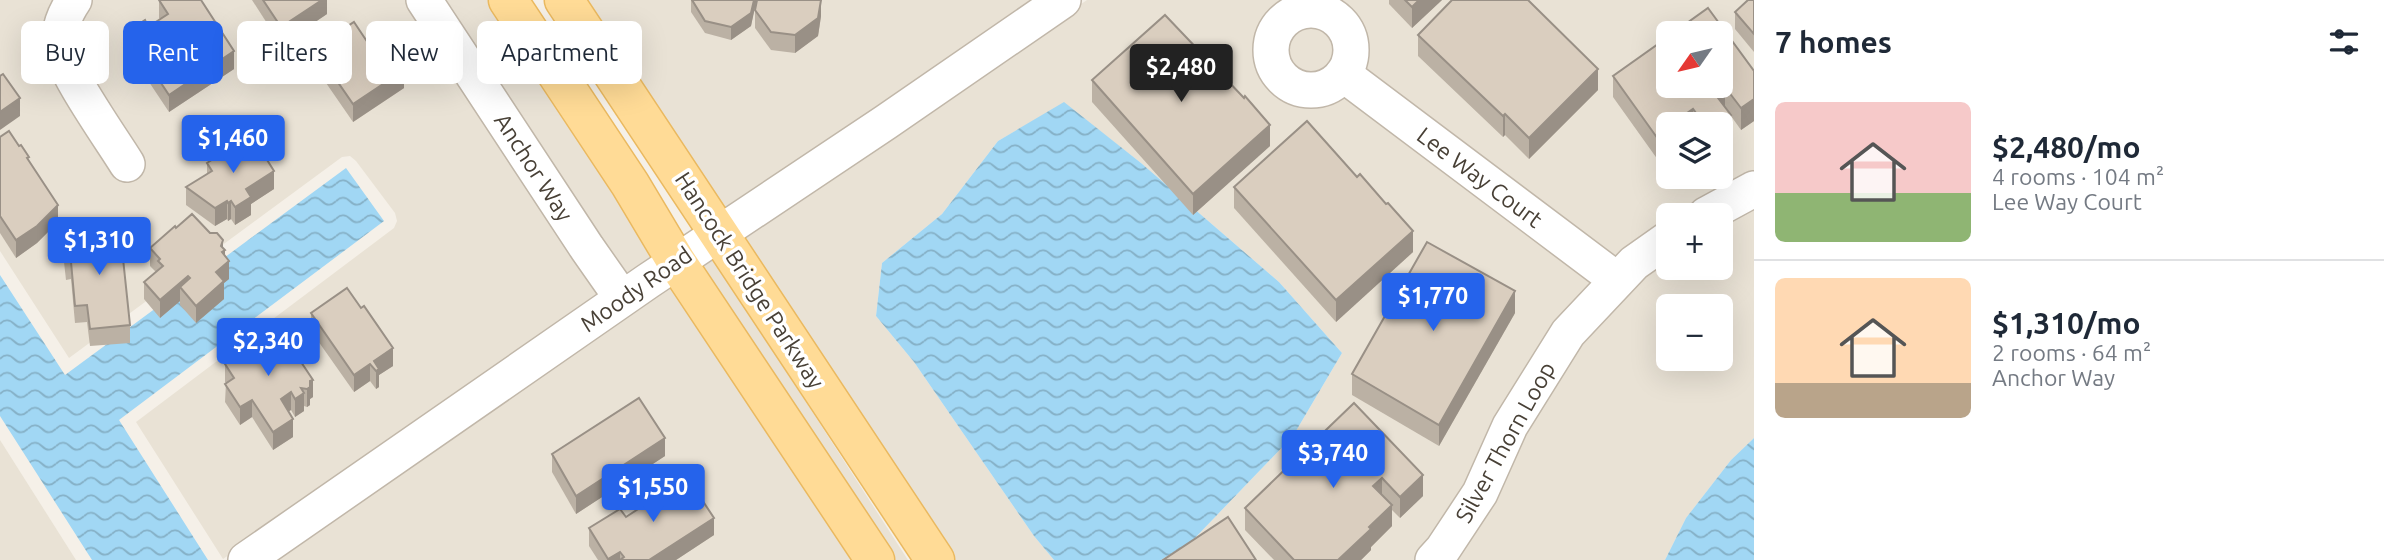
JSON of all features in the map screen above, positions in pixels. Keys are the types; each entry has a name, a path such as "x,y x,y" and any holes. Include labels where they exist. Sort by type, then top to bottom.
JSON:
{"main road":[{"path":"508,0 630,184 676,261 875,560"},
{"name":"Hancock Bridge Parkway","path":"564,0 935,560"}],"street":[{"path":"74,0 62,17 60,49 76,84 127,164"},
{"name":"Anchor Way","path":"424,0 622,298"},
{"name":"Moody Road","path":"246,560 622,298 1063,0"},
{"name":"Lee Way Court","path":"1343,74 1617,280"},
{"path":"1728,203 1754,189"},
{"name":"Silver Thorn Loop","path":"1433,560 1480,493 1510,426 1567,333 1634,263 1656,247"}],"shaded area":[{"path":"0,0 489,0 503,21 477,21 477,84 543,84 656,258 223,559 136,422 394,228 397,221 395,213 356,161 350,156 342,157 69,358 0,251"},
{"path":"582,0 1039,0 724,212 638,84 642,84 642,21 596,21"},
{"path":"1087,0 1754,0 1754,438 1731,460 1686,518 1665,560 1161,560 1193,540 1293,436 1342,353 1279,282 1141,163 1064,103 998,141 942,214 882,263 876,316 914,362 1034,536 1054,560 953,560 739,235 894,133"},
{"path":"711,255 908,560 894,560 697,264"},
{"path":"671,281 857,560 271,560"},
{"path":"0,440 76,560 0,560"}],"water":[{"path":"1064,102 1141,163 1279,282 1342,353 1293,436 1193,540 1161,560 1054,560 1034,536 914,362 876,316 882,263 942,214 998,141"},
{"path":"346,168 384,221 119,420 208,560 92,560 0,416 0,275 65,375"},
{"path":"1754,438 1754,560 1665,560 1686,518 1731,460"}],"building":[{"path":"159,0 201,0 215,21 157,21 168,14"},
{"path":"263,0 322,0 290,21 277,21"},
{"path":"692,0 754,0 751,13 731,27 705,21"},
{"path":"757,0 821,0 818,18 795,35 771,32 755,10"},
{"path":"1405,0 1419,0 1412,7"},
{"path":"1452,0 1528,0 1598,69 1529,138 1418,35"},
{"path":"1748,0 1754,0 1754,34 1735,12"},
{"path":"1708,8 1717,21 1690,21"},
{"path":"1165,15 1270,125 1193,194 1092,80"},
{"path":"354,22 366,40 366,84 383,84 353,104 339,84 352,84"},
{"path":"223,34 234,51 223,58"},
{"path":"1733,42 1754,71 1754,99 1741,108 1733,98"},
{"path":"1656,46 1656,98 1718,98 1729,112 1695,112 1693,109 1689,112 1656,112 1656,136 1613,76"},
{"path":"3,74 20,98 0,112 0,76"},
{"path":"162,84 185,84 169,95"},
{"path":"1307,121 1357,177 1360,174 1413,231 1336,300 1234,187"},
{"path":"9,131 29,157 27,158 58,205 37,226 16,240 0,216 0,137"},
{"path":"248,137 253,146 257,144 274,171 246,189 251,197 235,207 231,201 227,201 215,208 186,187 212,171 207,163"},
{"path":"192,214 210,233 217,233 223,240 221,246 225,250 222,252 229,261 216,272 224,281 196,306 180,287 190,278 188,276 160,300 144,282 163,266 150,248"},
{"path":"120,230 130,325 90,329 87,305 75,306 71,262 66,262 63,235"},
{"path":"1427,242 1515,291 1439,425 1352,374"},
{"path":"347,288 361,308 364,306 393,348 374,361 379,369 376,371 370,364 354,375 311,313"},
{"path":"279,329 313,380 307,389 301,388 304,393 295,399 291,392 281,399 293,419 273,432 252,400 240,407 225,384 234,378 225,364"},
{"path":"639,398 665,438 576,496 552,454"},
{"path":"1354,403 1423,475 1400,497 1382,478 1373,486 1392,505 1338,560 1294,560 1245,508"},
{"path":"687,477 714,518 649,560 620,560 624,557 620,552 608,559 589,528 620,509 626,517"},
{"path":"1228,517 1256,560 1163,560"}]}
